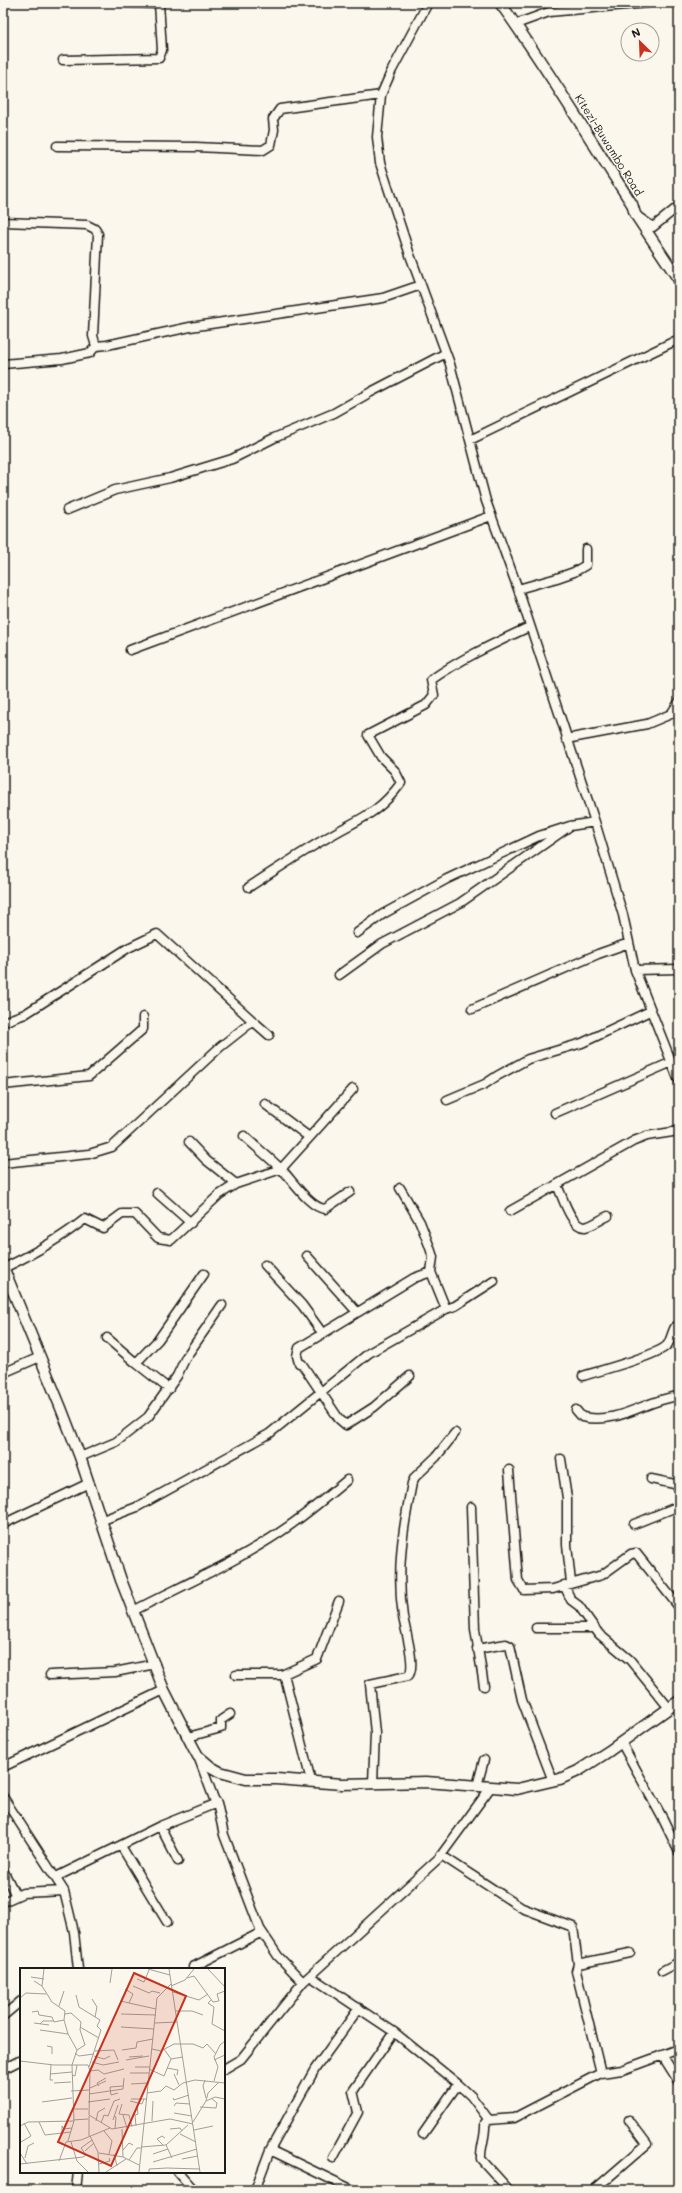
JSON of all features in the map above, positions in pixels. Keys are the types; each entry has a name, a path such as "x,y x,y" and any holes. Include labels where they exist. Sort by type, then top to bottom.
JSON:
{"street":[{"path":"63,60 159,58 162,50 159,4 126,3"},
{"path":"428,3 392,70 381,96 377,137 380,163 420,285 446,353 491,516 518,589 529,628 595,822 630,943 634,970 679,1081"},
{"name":"Kitezi-Buwambo Road","path":"500,3 516,24 632,204 635,214 679,280"},
{"path":"516,24 549,12 648,3"},
{"path":"57,146 196,147 263,150 271,145 274,130 273,119 280,109 381,96"},
{"path":"635,214 653,226 679,206"},
{"path":"3,222 87,225 95,229 98,234 94,336 96,346"},
{"path":"3,364 62,359 90,353 96,346 190,327 382,298 420,285"},
{"path":"470,440 679,339"},
{"path":"67,510 115,490 170,478 232,459 274,438 334,413 446,353"},
{"path":"130,650 491,516"},
{"path":"518,589 574,572 586,565 586,549"},
{"path":"249,887 326,838 372,814 390,797 401,783 394,771 381,757 368,735 426,705 434,695 431,680 441,673 482,649 529,628"},
{"path":"566,739 647,724 671,714 679,702"},
{"path":"357,933 383,914 447,879 539,836 570,826 595,822"},
{"path":"339,975 382,944 460,903 570,826"},
{"path":"3,1022 25,1014 128,948 157,934 270,1035"},
{"path":"472,1009 598,954 630,943"},
{"path":"634,970 679,969"},
{"path":"447,1100 485,1084 528,1059 582,1043 650,1011"},
{"path":"3,1085 90,1076 143,1029 143,1017"},
{"path":"3,1163 89,1154 112,1147 220,1047 253,1021"},
{"path":"555,1114 672,1062"},
{"path":"303,1982 278,1956 262,1932 224,1834 217,1803 214,1799 198,1756 164,1690 100,1521 80,1457 3,1268 40,1250 68,1233 85,1219 103,1228 122,1214 135,1214 158,1238 170,1240 191,1223 219,1195 236,1184 281,1169 353,1089"},
{"path":"265,1104 309,1137"},
{"path":"510,1211 634,1141 647,1136 679,1131"},
{"path":"244,1136 281,1169 309,1200 323,1209 350,1192"},
{"path":"189,1142 206,1160 236,1184"},
{"path":"557,1185 573,1220 578,1225 584,1227 608,1216"},
{"path":"400,1188 420,1222 433,1256 431,1272 446,1309"},
{"path":"157,1193 191,1223"},
{"path":"307,1256 357,1312"},
{"path":"265,1264 302,1305 323,1334"},
{"path":"410,1376 374,1407 346,1425 339,1419 322,1390 302,1364 299,1363 297,1356 299,1348 414,1278 431,1272"},
{"path":"136,1363 158,1340 204,1274"},
{"path":"100,1521 137,1507 250,1445 280,1426 369,1353 446,1309 455,1306 494,1280"},
{"path":"80,1457 116,1442 138,1427 157,1407 183,1366 186,1357 222,1305"},
{"path":"583,1376 630,1362 664,1349 668,1344 675,1327 679,1325"},
{"path":"107,1338 169,1389"},
{"path":"3,1373 40,1357"},
{"path":"576,1410 582,1417 608,1419 667,1397 679,1396"},
{"path":"373,1783 375,1732 370,1684 408,1676 412,1668 403,1616 399,1567 403,1527 412,1483 415,1476 436,1457 455,1433"},
{"path":"561,1459 567,1498 567,1584 571,1600 579,1606 603,1639 636,1667 669,1708"},
{"path":"509,1470 519,1583 524,1590 553,1588 602,1575 630,1554 636,1553 679,1607"},
{"path":"651,1478 679,1485"},
{"path":"133,1611 227,1563 270,1538 288,1526 347,1480"},
{"path":"3,1524 88,1484"},
{"path":"634,1524 679,1506"},
{"path":"471,1507 478,1649 484,1686"},
{"path":"236,1675 284,1676 287,1672 317,1659 339,1601"},
{"path":"536,1628 595,1628"},
{"path":"478,1649 506,1644 510,1646 522,1700 553,1781"},
{"path":"50,1675 115,1672 154,1664"},
{"path":"284,1676 311,1781"},
{"path":"3,1767 164,1690"},
{"path":"198,1756 220,1772 246,1779 311,1781 342,1784 426,1782 517,1789 553,1781 594,1762 679,1701"},
{"path":"188,1737 221,1728 221,1720 230,1714"},
{"path":"621,1742 663,1819 679,1852"},
{"path":"477,1786 484,1760"},
{"path":"225,2068 241,2059 303,1982 428,1869 491,1787"},
{"path":"3,1797 64,1891 74,1932 78,1968"},
{"path":"56,1877 160,1826 217,1803"},
{"path":"160,1826 178,1861"},
{"path":"121,1846 167,1922"},
{"path":"440,1855 522,1908 572,1926 578,1964 576,1971 601,2073"},
{"path":"4,1872 16,1896"},
{"path":"3,1902 16,1896 35,1891 64,1891"},
{"path":"193,1967 262,1932"},
{"path":"578,1964 630,1954"},
{"path":"662,1971 679,1962"},
{"path":"310,1976 394,2032 472,2096 489,2120"},
{"path":"3,2016 20,2002"},
{"path":"255,2190 270,2150 315,2069 360,2008"},
{"path":"333,2158 358,2112 353,2091 394,2032"},
{"path":"509,2190 481,2159 486,2135 485,2123 489,2120 514,2118 601,2073 622,2070 679,2049"},
{"path":"662,2055 679,2082"},
{"path":"3,2069 20,2060"},
{"path":"423,2134 458,2084"},
{"path":"594,2190 647,2144 629,2120"},
{"path":"270,2150 353,2190"},
{"path":"76,2190 78,2173"},
{"path":"179,2173 194,2190"}]}
